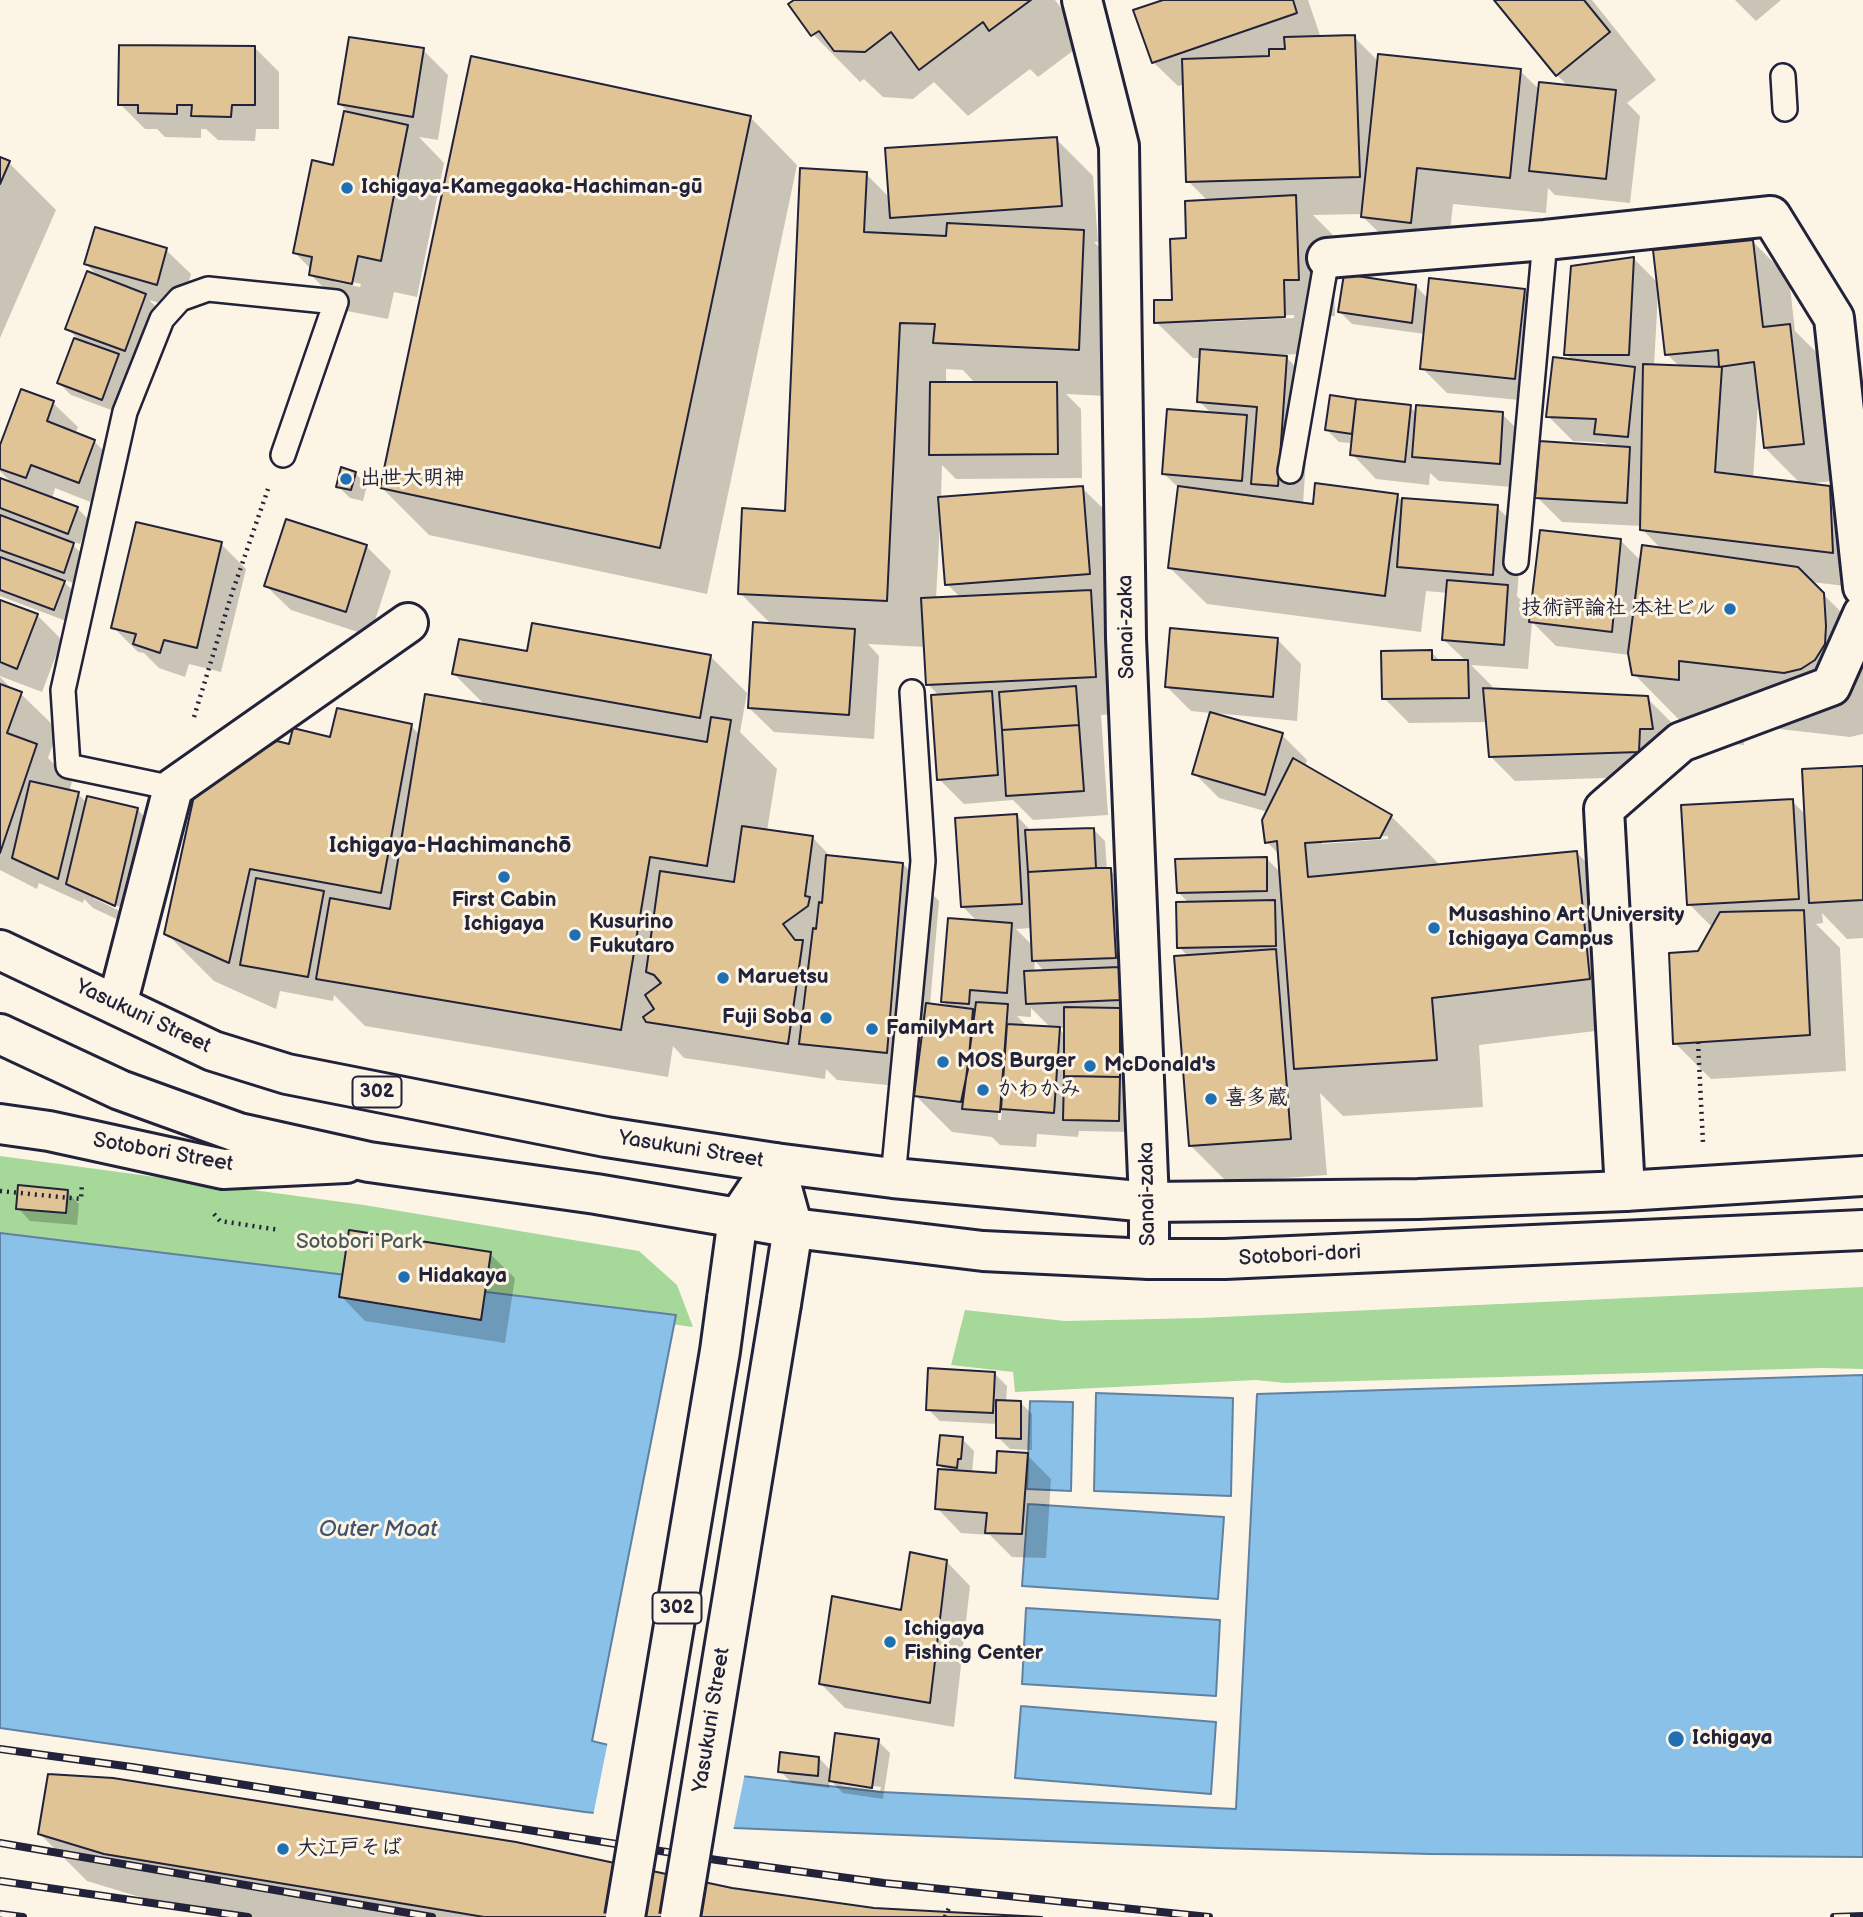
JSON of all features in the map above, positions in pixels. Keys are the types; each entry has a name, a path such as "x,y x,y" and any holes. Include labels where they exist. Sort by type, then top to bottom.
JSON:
{"main road":[{"name":"Sanai-zaka","path":"1083,0 1119,145 1126,638 1149,1202 1149,1259"},
{"path":"1327,258 1545,240 1771,216 1834,318 1863,587"},
{"path":"1625,1191 1604,809 1681,742 1831,686 1863,614"},
{"path":"117,1005 173,788 408,623"},
{"name":"Yasukuni Street","path":"0,950 213,1051 287,1074 606,1137 775,1163 793,1228 680,1917"},
{"path":"0,1034 120,1090 239,1133 369,1162 596,1194 738,1218"},
{"name":"Sotobori Street","path":"0,1124 49,1131 223,1169 369,1162"},
{"path":"775,1163 893,1178 1149,1202 1418,1199 1625,1191 1863,1176"},
{"name":"302","path":"625,1917 710,1413 738,1218 775,1163"},
{"name":"Sotobori-dori","path":"738,1218 793,1228 983,1251 1149,1259 1225,1259 1863,1230"}],"lane":[{"path":"1783,76 1785,109"},
{"path":"1516,562 1545,240"},
{"path":"1290,471 1327,258"},
{"path":"173,788 68,766 63,690 125,412 162,319 180,299 208,289 336,302 283,455"},
{"path":"893,1178 923,861 912,692"}],"path":[{"path":"173,788 231,596 265,498"},
{"path":"1698,1042 1706,1186"},
{"path":"0,1191 81,1199 83,1180"},
{"path":"213,1213 220,1221 280,1230"},
{"path":"945,1917 949,1908"}],"green space":[{"name":"Sotobori Park","path":"0,1156 364,1205 639,1251 677,1285 693,1327 0,1234"},
{"path":"1863,1287 1863,1369 1285,1383 1256,1380 1015,1392 1013,1372 951,1365 965,1310 1065,1321 1200,1318"}],"water":[{"name":"Outer Moat","path":"0,1233 676,1315 592,1741 733,1775 881,1792 1236,1809 1257,1394 1863,1375 1863,1857 1429,1854 734,1828 585,1812 0,1728"},
{"path":"1096,1393 1233,1398 1231,1496 1094,1491"},
{"path":"1030,1401 1073,1402 1071,1491 1027,1489"},
{"path":"1028,1504 1224,1517 1218,1599 1022,1586"},
{"path":"1026,1608 1220,1620 1216,1696 1022,1684"},
{"path":"1021,1706 1216,1722 1211,1794 1015,1778"}],"pier":[{"path":"608,1741 745,1773 733,1831 593,1816"}],"building":[{"path":"794,0 1031,0 989,31 983,22 919,70 891,32 865,52 834,51 819,31 811,36 788,4"},
{"path":"1163,0 1293,0 1297,13 1152,63 1133,10"},
{"path":"1494,0 1584,0 1610,32 1556,76"},
{"path":"1355,35 1360,177 1186,182 1182,59 1269,56 1269,49 1285,49 1284,37"},
{"path":"349,37 424,48 413,117 338,104"},
{"path":"119,45 255,46 255,105 232,105 231,117 191,116 192,105 177,105 177,114 138,113 138,105 118,105"},
{"path":"1378,54 1521,69 1510,178 1417,168 1411,223 1361,217"},
{"path":"471,56 751,116 660,548 380,488"},
{"path":"1539,82 1616,90 1606,179 1529,171"},
{"path":"344,111 408,125 381,261 358,256 352,284 309,275 312,257 293,253 312,160 333,165"},
{"path":"1057,137 1062,206 890,218 885,148"},
{"path":"0,157 10,161 0,184"},
{"path":"800,168 867,172 864,232 946,236 947,223 1084,230 1079,350 933,343 935,324 900,323 887,601 738,594 742,508 785,511"},
{"path":"1296,195 1299,280 1284,280 1285,317 1154,323 1154,300 1172,300 1170,239 1186,238 1185,201"},
{"path":"95,227 167,248 157,285 84,264"},
{"path":"1753,240 1763,327 1790,324 1804,444 1764,448 1754,362 1719,367 1718,350 1665,355 1653,250"},
{"path":"1634,257 1629,355 1564,355 1571,266"},
{"path":"87,271 146,294 125,351 65,329"},
{"path":"1344,274 1416,285 1412,323 1338,312"},
{"path":"1429,278 1525,289 1515,379 1420,369"},
{"path":"74,338 119,354 102,400 57,383"},
{"path":"1200,349 1287,356 1278,486 1251,484 1257,407 1197,402"},
{"path":"1553,357 1635,367 1628,437 1594,434 1596,419 1546,417"},
{"path":"1643,364 1722,367 1715,472 1830,486 1833,553 1640,530"},
{"path":"930,382 1057,382 1058,454 929,455"},
{"path":"21,389 54,401 47,421 95,440 79,483 31,465 26,478 0,469 0,445"},
{"path":"1330,395 1356,399 1352,434 1325,430"},
{"path":"1356,399 1411,405 1405,462 1350,455"},
{"path":"1416,405 1503,412 1500,464 1412,457"},
{"path":"1167,409 1247,415 1242,481 1162,474"},
{"path":"1539,441 1630,447 1627,503 1535,498"},
{"name":"出世大明神","path":"341,467 356,472 351,490 336,487"},
{"path":"0,478 78,507 68,534 0,508"},
{"path":"1315,483 1398,494 1385,596 1168,568 1178,486 1313,504"},
{"path":"1083,486 1090,574 945,585 938,497"},
{"path":"1402,498 1498,505 1493,575 1397,567"},
{"path":"0,515 74,543 64,573 0,550"},
{"path":"286,519 367,545 346,612 264,586"},
{"path":"136,522 222,542 197,648 164,640 160,653 133,644 136,634 111,628"},
{"path":"1540,530 1621,539 1612,632 1529,622"},
{"name":"技術評論社 本社ビル","path":"1642,545 1798,567 1824,593 1825,644 1815,660 1801,669 1784,673 1679,661 1679,680 1632,675 1628,653"},
{"path":"0,557 65,581 54,610 0,590"},
{"path":"1447,580 1508,585 1504,645 1442,640"},
{"path":"1091,590 1096,677 926,685 921,598"},
{"path":"0,600 38,614 17,669 0,662"},
{"path":"753,622 855,629 849,715 748,708"},
{"path":"532,623 711,655 700,718 452,674 459,639 527,651"},
{"path":"1170,628 1278,638 1273,697 1165,687"},
{"path":"1432,650 1432,660 1468,660 1469,698 1382,699 1381,651"},
{"path":"0,684 22,692 7,733 37,744 0,853"},
{"path":"1076,686 1079,725 1002,730 999,692"},
{"path":"1483,688 1648,696 1653,729 1640,729 1639,752 1489,757"},
{"path":"992,691 998,775 937,780 931,695"},
{"path":"425,694 707,742 711,717 731,720 707,866 650,857 621,1030 316,979 330,898 390,909"},
{"path":"337,708 412,724 381,893 250,869 229,963 164,934 195,791 277,741 289,744 293,728 330,737"},
{"path":"1210,712 1283,733 1265,795 1192,774"},
{"path":"1079,725 1084,791 1006,796 1002,730"},
{"name":"Musashino Art University Ichigaya Campus","path":"1293,758 1392,815 1380,838 1305,843 1308,877 1577,851 1590,979 1432,998 1437,1060 1294,1069 1277,841 1265,843 1262,820"},
{"path":"1863,766 1863,900 1809,903 1802,769"},
{"path":"30,781 79,792 58,879 12,858"},
{"path":"87,796 138,808 115,906 66,884"},
{"path":"1793,799 1799,899 1687,905 1681,805"},
{"path":"1017,814 1022,904 961,907 955,818"},
{"path":"742,826 813,836 805,896 810,897 808,906 783,924 795,940 803,940 788,1044 646,1022 643,1017 654,1009 645,995 661,983 654,975 646,972 660,871 734,882"},
{"path":"1094,828 1096,868 1028,872 1025,830"},
{"path":"826,855 903,863 887,1053 799,1044 813,928 816,929 819,902 822,903"},
{"path":"1267,857 1267,891 1177,893 1175,859"},
{"path":"1111,868 1116,958 1032,961 1028,872"},
{"path":"256,878 324,891 308,977 240,965"},
{"path":"1275,900 1276,946 1177,948 1176,902"},
{"path":"1804,910 1810,1035 1673,1044 1669,953 1698,951 1720,912"},
{"path":"948,918 1012,923 1007,993 970,990 969,1004 941,1002"},
{"path":"1276,949 1291,1139 1189,1146 1174,956"},
{"path":"1119,967 1121,1000 1026,1004 1024,971"},
{"path":"976,1002 1008,1004 1000,1112 962,1109"},
{"path":"926,1003 973,1009 968,1069 961,1102 914,1096"},
{"path":"1064,1007 1120,1008 1120,1077 1064,1076"},
{"path":"1007,1024 1060,1027 1054,1113 1001,1109"},
{"path":"1064,1076 1120,1077 1119,1121 1063,1120"},
{"path":"18,1185 68,1190 66,1213 16,1209"},
{"path":"349,1230 491,1252 481,1320 339,1297"},
{"path":"928,1368 995,1372 993,1413 926,1410"},
{"path":"996,1400 1021,1401 1021,1439 996,1438"},
{"path":"940,1435 963,1437 961,1459 958,1459 957,1468 937,1465"},
{"path":"997,1451 1028,1453 1022,1534 985,1533 987,1513 935,1509 938,1469 996,1473"},
{"path":"910,1552 947,1560 930,1703 819,1684 832,1596 901,1610"},
{"path":"835,1733 879,1739 872,1788 829,1781"},
{"path":"780,1752 819,1757 818,1776 778,1772"},
{"path":"48,1774 113,1778 516,1842 732,1888 874,1908 1042,1917 484,1917 104,1854 38,1834"}],"railway":[{"path":"0,1749 132,1767 717,1860 884,1883 1209,1917"},
{"path":"0,1843 432,1917"},
{"path":"0,1881 248,1917"},
{"path":"0,1914 23,1917"},
{"path":"1834,1917 1863,1916"}],"place":[{"name":"Ichigaya-Kamegaoka-Hachiman-gū","path":"347,188"},
{"name":"出世大明神","path":"346,479"},
{"name":"技術評論社 本社ビル","path":"1730,609"},
{"name":"First Cabin Ichigaya","path":"504,877"},
{"name":"Musashino Art University Ichigaya Campus","path":"1434,928"},
{"name":"Kusurino Fukutaro","path":"575,935"},
{"name":"Maruetsu","path":"723,978"},
{"name":"Fuji Soba","path":"826,1018"},
{"name":"FamilyMart","path":"872,1029"},
{"name":"MOS Burger","path":"943,1062"},
{"name":"McDonald's","path":"1090,1066"},
{"name":"かわかみ","path":"983,1090"},
{"name":"喜多蔵","path":"1211,1099"},
{"name":"Hidakaya","path":"404,1277"},
{"name":"Ichigaya Fishing Center","path":"890,1642"},
{"name":"Ichigaya","path":"1676,1739"},
{"name":"大江戸そば","path":"283,1849"}],"district":[{"name":"Ichigaya-Hachimanchō","path":"450,846"}]}
